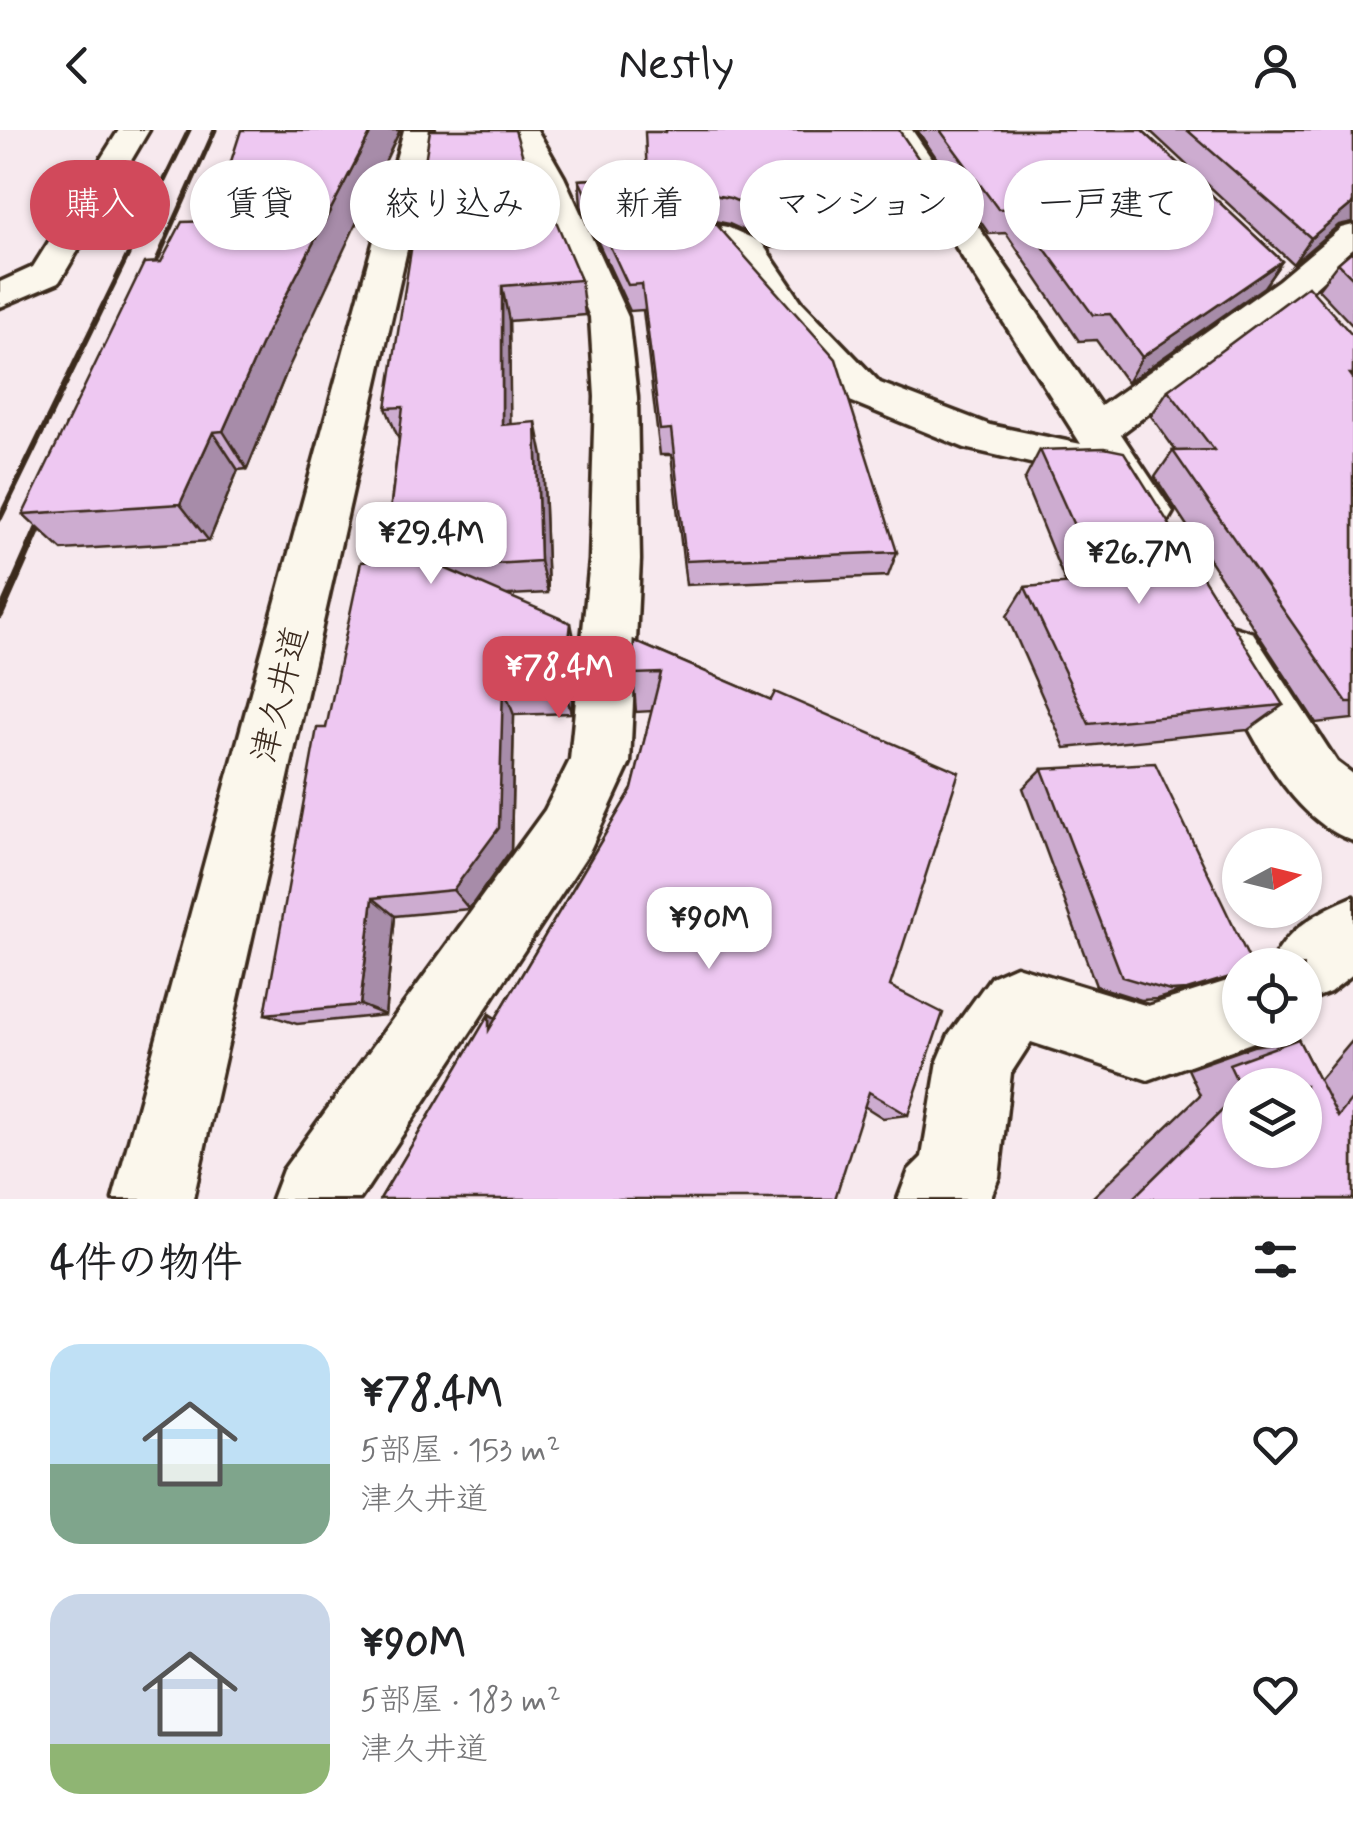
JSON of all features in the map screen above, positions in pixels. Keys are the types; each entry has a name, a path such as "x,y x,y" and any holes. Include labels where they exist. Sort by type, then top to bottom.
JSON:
{"street":[{"path":"0,296 46,274 134,130"},
{"name":"津久井道","path":"152,1199 419,130"},
{"path":"312,1199 567,831 600,763 615,560 616,396 608,317 556,193 522,130"},
{"path":"898,130 1173,550"},
{"path":"1097,430 1291,288 1353,235"},
{"path":"720,236 749,249 787,308 865,392 981,438 1122,468"},
{"path":"1214,616 1316,782 1353,812"},
{"path":"1322,954 1353,931"},
{"path":"938,1199 959,1177 975,1061 1016,1002 1148,1043 1222,1020"}],"building":[{"path":"241,130 372,130 356,160 350,160 350,172 330,211 330,160 231,160"},
{"path":"430,130 515,130 524,160 425,160"},
{"path":"899,130 919,160 740,160 740,202 720,196 720,160 646,160 645,132"},
{"path":"940,130 1142,130 1174,160 1004,160 1004,209 998,209 984,190 984,160 962,160"},
{"path":"1187,130 1353,130 1353,203 1311,238"},
{"path":"1214,197 1282,261 1142,357 1110,314 1093,315 1046,250 1214,250"},
{"path":"182,222 190,222 190,250 310,250 267,332 223,431 213,432 180,504 23,514 144,263 161,262"},
{"path":"720,228 836,359 897,552 686,561 671,429 660,430 642,284 628,285 612,250 720,250"},
{"path":"560,231 581,280 502,286 502,425 536,422 540,561 442,567 571,623 564,685 503,687 499,828 453,890 373,898 360,1005 265,1014 317,728 326,728 361,562 384,560 403,407 386,408 411,250 560,250"},
{"path":"1353,250 1353,278 1338,263"},
{"path":"1308,286 1353,336 1353,702 1347,702 1173,451 1214,450 1168,390"},
{"path":"1104,448 1124,452 1283,705 1089,724 1025,587 1099,581 1040,450"},
{"path":"634,641 771,700 775,692 959,772 890,986 943,1013 908,1115 869,1092 835,1199 380,1199 489,1014 489,1030 632,789 661,673 633,674"},
{"path":"1155,763 1222,903 1222,928 1234,928 1244,948 1222,948 1222,979 1170,991 1122,977 1042,769"},
{"path":"1273,1048 1303,1048 1313,1068 1231,1068 1229,1064"},
{"path":"1322,1086 1338,1117 1353,1098 1353,1199 1132,1199 1222,1111 1222,1168 1322,1168"}],"railway":[{"path":"103,306 189,130"},
{"path":"146,285 215,130"},
{"path":"0,518 104,304"},
{"path":"37,532 49,505"},
{"path":"0,615 38,529"}]}
